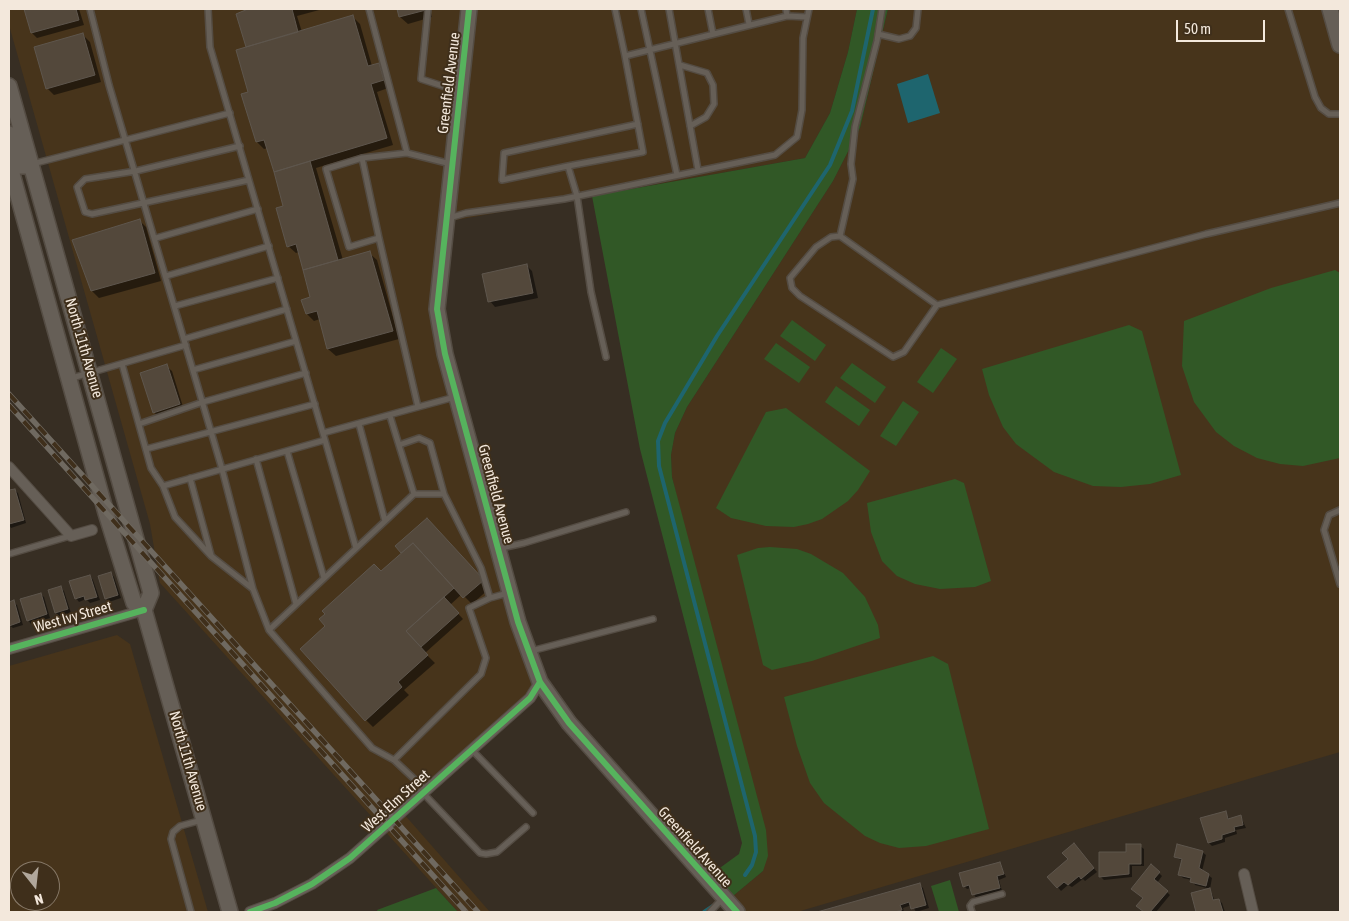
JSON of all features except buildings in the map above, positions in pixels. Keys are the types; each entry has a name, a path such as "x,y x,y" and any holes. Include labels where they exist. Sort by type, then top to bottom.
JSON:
{"main road":[{"name":"Greenfield Avenue","path":"469,9 437,309 445,354 456,397 510,592 528,652 540,682 569,723 737,912"},
{"path":"1330,9 1340,45"},
{"name":"North 11th Avenue","path":"9,87 152,593 144,610"},
{"path":"9,134 18,166 31,165"},
{"name":"North 11th Avenue","path":"9,163 102,496 134,603 144,610 230,912"}],"street":[{"path":"9,467 71,536 92,530"},
{"name":"West Ivy Street","path":"9,649 144,610"},
{"name":"West Elm Street","path":"250,912 275,903 325,876 350,858 530,698 540,682"},
{"path":"1244,874 1253,912"}],"lane":[{"path":"90,9 109,85 156,238 222,469 253,589 269,630 372,748 394,760 480,853 497,852 526,827"},
{"path":"208,9 210,47 356,548"},
{"path":"369,9 408,153"},
{"path":"428,9 421,79 460,92"},
{"path":"615,9 644,152 502,180 504,152 638,124"},
{"path":"641,9 677,175"},
{"path":"669,9 698,170"},
{"path":"708,9 713,34"},
{"path":"746,9 749,24"},
{"path":"786,9 788,16"},
{"path":"446,218 466,213 577,196 775,155 797,137 802,110 803,38 809,9"},
{"path":"840,236 853,179 850,164 856,127 882,9"},
{"path":"878,34 899,39 910,36 916,28 918,9"},
{"path":"1288,9 1314,97 1321,108 1329,114 1340,114"},
{"path":"624,56 749,24 788,16 807,17"},
{"path":"680,65 707,73 713,85 714,104 706,116 690,126"},
{"path":"31,165 230,114"},
{"path":"240,146 136,171 85,179 77,187 85,212 92,214 249,180"},
{"path":"379,238 349,247 326,169 362,158 408,153 452,164"},
{"path":"362,158 418,407"},
{"path":"568,166 577,196 590,292 606,357"},
{"path":"937,305 840,236 831,237 816,247 791,275 790,285 800,296 893,356 904,352 937,305 1206,234 1340,203"},
{"path":"156,238 258,209"},
{"path":"166,276 269,246"},
{"path":"175,306 278,278"},
{"path":"184,338 287,310"},
{"path":"193,370 296,341"},
{"path":"70,378 186,345"},
{"path":"122,364 151,468 163,486 175,517 212,556 253,589"},
{"path":"139,424 203,402 306,373"},
{"path":"323,433 456,397"},
{"path":"146,449 315,404"},
{"path":"390,416 414,494"},
{"path":"359,424 385,521"},
{"path":"399,445 419,438 430,444 444,494 481,568 490,598"},
{"path":"163,486 325,440"},
{"path":"287,451 324,578"},
{"path":"256,459 296,604"},
{"path":"190,478 212,556"},
{"path":"269,630 414,494 444,494"},
{"path":"1340,510 1329,515 1324,530 1340,584"},
{"path":"498,549 626,512"},
{"path":"9,554 71,536"},
{"path":"394,760 481,674 486,658 469,608 490,598 510,592"},
{"path":"528,652 653,619"},
{"path":"472,750 533,813"},
{"path":"192,912 171,840 173,832 180,826 205,819"},
{"path":"972,912 970,906 973,902 1002,894"},
{"path":"710,912 724,898"}],"shaded area":[{"path":"9,9 857,9 848,52 830,113 805,158 445,222 437,309 540,682 403,813 490,912 458,912 160,583 150,524 9,25"},
{"path":"888,9 1340,9 1340,752 797,912 737,912 727,901 763,871 672,477 671,455 675,433 687,407 833,181 860,128"},
{"path":"117,635 130,644 208,912 9,912 9,666"}],"green space":[{"path":"857,9 888,9 860,128 833,181 687,407 675,433 671,455 672,477 766,830 768,856 763,871 727,901 706,878 739,854 742,843 640,449 592,196 805,158 830,113 848,52"},
{"path":"1335,270 1340,273 1340,458 1303,466 1280,464 1257,458 1234,446 1216,432 1194,402 1182,366 1184,321 1271,288"},
{"path":"792,320 826,345 815,361 780,336"},
{"path":"1129,325 1142,331 1181,475 1150,484 1121,487 1093,486 1054,472 1016,444 1003,427 989,395 982,369"},
{"path":"776,343 810,367 799,383 764,359"},
{"path":"941,348 957,359 933,393 917,382"},
{"path":"852,363 886,387 875,403 840,378"},
{"path":"836,386 870,410 859,426 825,402"},
{"path":"903,401 919,412 896,446 880,436"},
{"path":"786,408 870,471 858,490 848,501 822,519 808,524 794,527 766,526 731,518 716,508 766,412"},
{"path":"955,479 964,483 991,581 975,587 940,589 915,584 897,576 882,561 871,532 867,503"},
{"path":"758,548 797,549 811,554 843,573 865,597 878,625 880,638 812,661 772,670 763,665 737,555"},
{"path":"933,656 948,664 989,829 926,846 899,848 880,843 865,836 824,803 810,783 797,746 784,697"},
{"path":"950,880 959,912 939,912 931,886"},
{"path":"436,888 458,912 378,912 377,910"}],"water":[{"path":"928,74 940,113 908,123 897,84"}],"waterway":[{"path":"745,875 752,865 756,852 755,836 659,466 658,441 665,423 717,336 830,165 852,111 873,9"},
{"path":"704,912 713,906"}],"railway":[{"path":"9,394 478,912"},
{"path":"9,405 466,912"}],"cycle path":[{"path":"469,9 437,309 445,354 518,622 540,682 569,723 737,912"},
{"path":"9,649 144,610"},
{"path":"250,912 275,903 312,884 350,858 530,698 540,682"}]}
